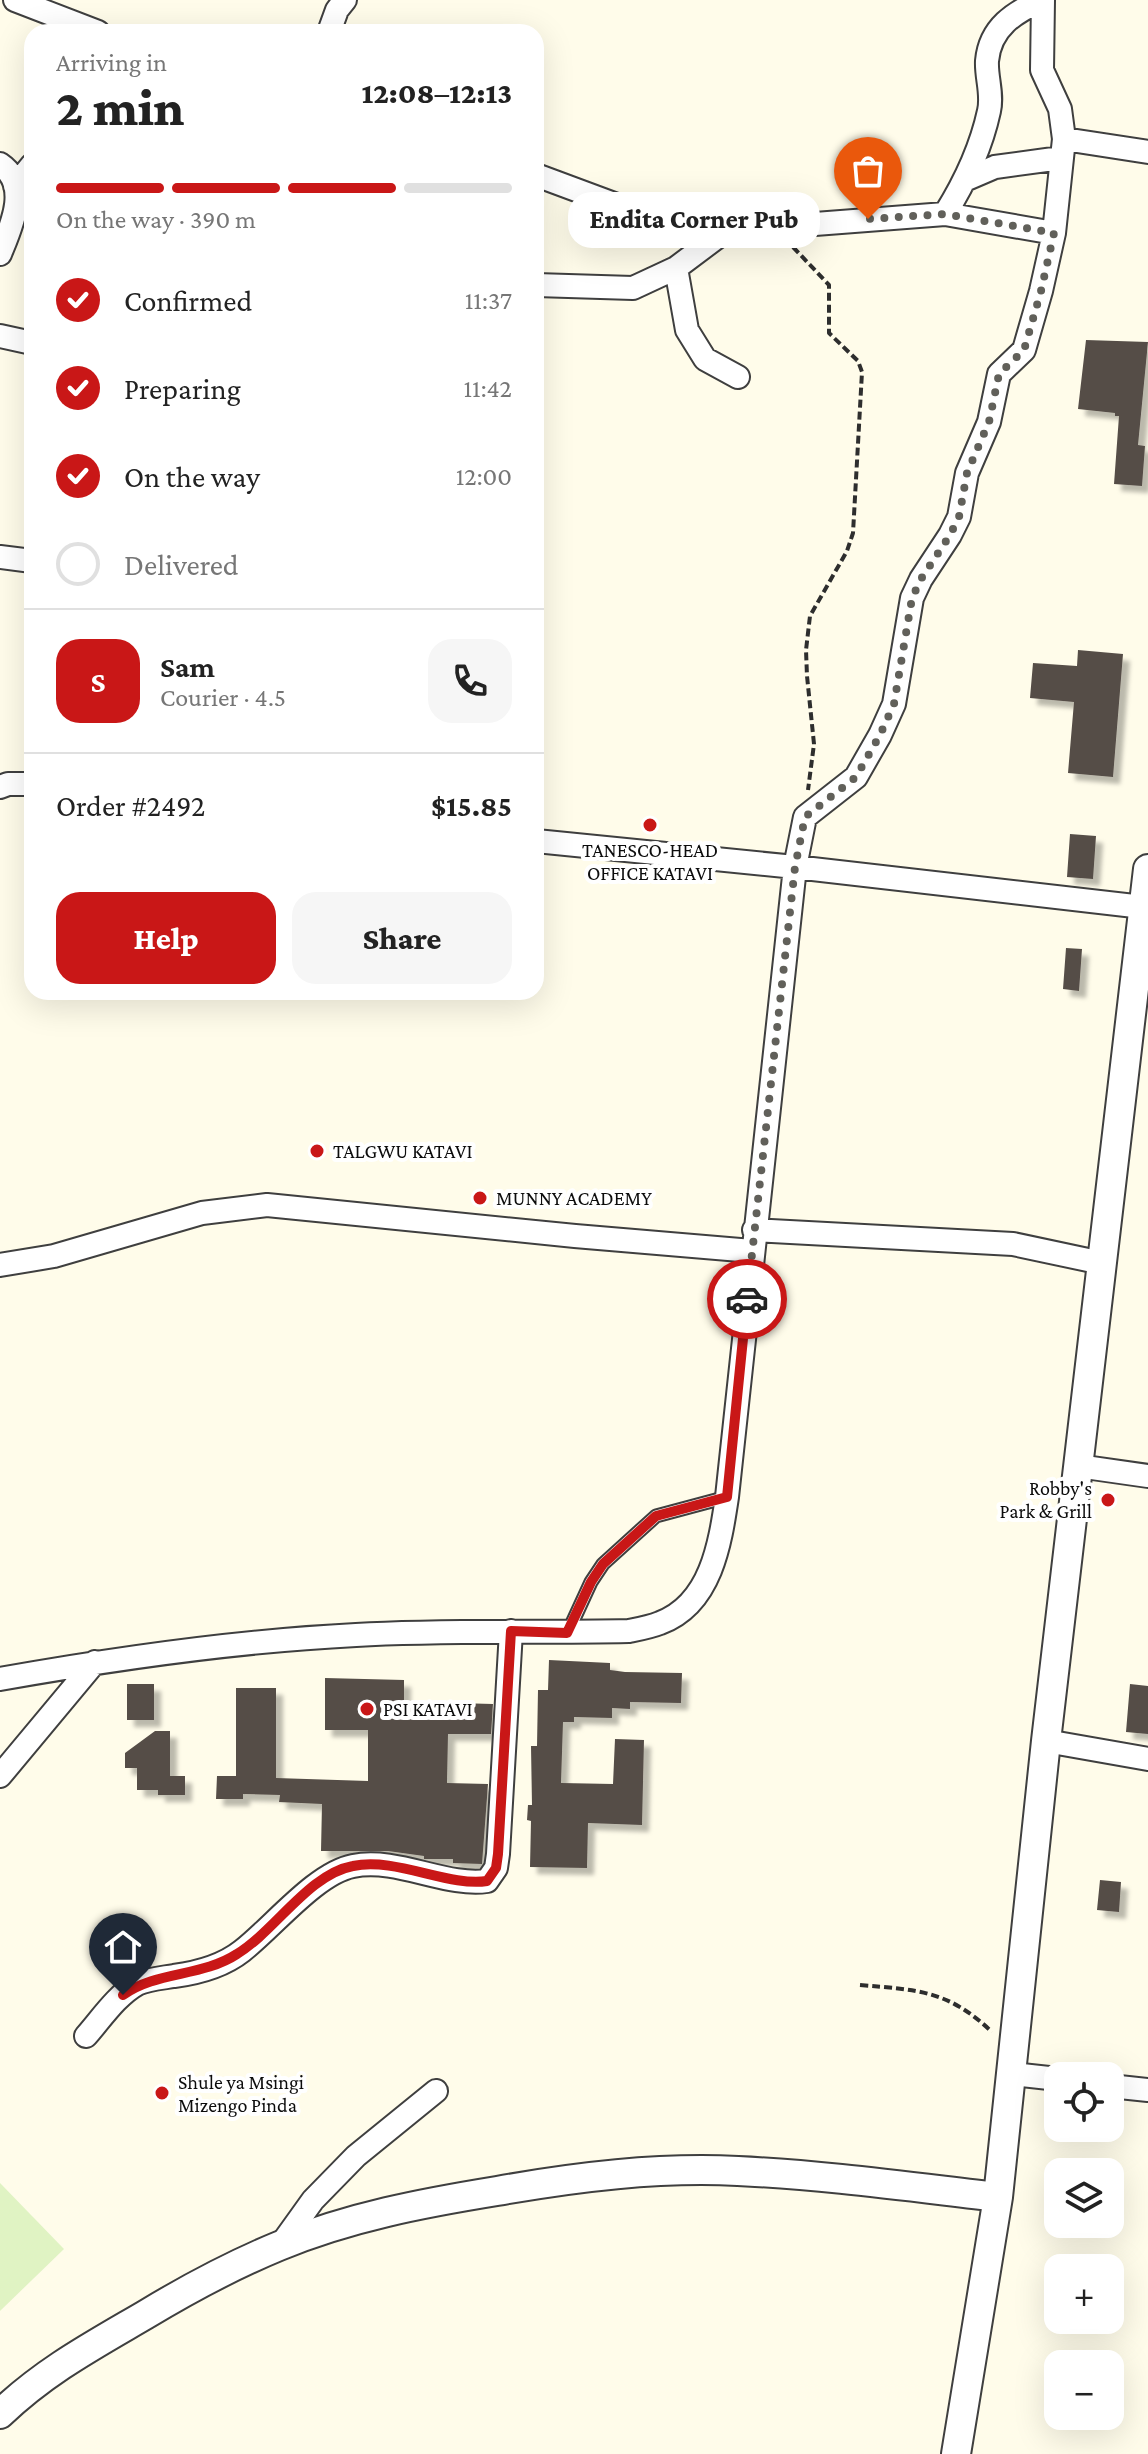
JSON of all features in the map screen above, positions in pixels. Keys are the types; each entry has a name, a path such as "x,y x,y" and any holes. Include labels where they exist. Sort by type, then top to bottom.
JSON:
{"street":[{"path":"15,0 77,24"},
{"path":"332,24 345,0"},
{"path":"0,1679 95,1662 223,1646 357,1635 629,1631 662,1623 682,1611 707,1581 727,1497 795,867 805,817 856,777 880,735 894,704 912,598 959,517 967,473 989,422 999,374 1024,350 1054,233 1062,171 1060,109 1042,70 1043,0 1016,11 996,31 987,61 990,109 967,179 945,214"},
{"path":"967,179 995,167 1062,148 1148,152"},
{"path":"0,164 10,172 15,186 16,215 0,254"},
{"path":"15,186 24,175"},
{"path":"544,178 684,230 720,235 945,214 1054,233"},
{"path":"544,285 633,288 676,268 720,235"},
{"path":"676,268 687,330 705,359 738,377"},
{"path":"0,337 24,342"},
{"path":"0,557 24,560"},
{"path":"3,783 24,784"},
{"path":"544,842 1143,907"},
{"path":"956,2454 998,2197 1046,1741 1148,869"},
{"path":"0,1265 54,1256 202,1213 267,1205 575,1236 1013,1244 1102,1263"},
{"path":"1078,1466 1148,1476"},
{"path":"86,2036 123,1995 139,1983 219,1964 240,1953 327,1876 353,1866 375,1865 428,1872 473,1883 487,1881 496,1868 498,1854 511,1631"},
{"path":"0,1776 95,1662"},
{"path":"1046,1741 1148,1759"},
{"path":"1013,2063 1044,2074"},
{"path":"1124,2087 1148,2090"},
{"path":"280,2246 313,2200 356,2156 436,2091"},
{"path":"0,2414 30,2386 63,2362 199,2283 280,2246 354,2220 434,2201 597,2175 736,2171 834,2178 998,2197"}],"lane":[{"path":"567,1633 603,1564 656,1516 727,1497"}],"path":[{"path":"778,228 829,285 829,333 858,361 862,372 853,533 847,551 810,616 806,650 814,744 805,817"},
{"path":"860,1985 936,1994 953,2002 971,2013 1013,2063"}],"green space":[{"path":"0,2183 64,2249 0,2311"}],"building":[{"path":"1086,340 1148,342 1138,445 1145,446 1142,486 1114,484 1119,416 1078,409"},
{"path":"1078,650 1123,654 1113,777 1068,773 1074,702 1030,698 1033,663 1077,666"},
{"path":"1070,834 1096,836 1093,879 1067,877"},
{"path":"1066,948 1082,949 1079,991 1063,989"},
{"path":"549,1660 610,1663 610,1670 625,1672 682,1673 681,1703 630,1702 630,1709 612,1708 612,1718 574,1717 574,1722 563,1722 561,1783 613,1784 615,1739 644,1740 642,1825 588,1823 587,1868 530,1867 531,1821 527,1820 528,1805 532,1805 531,1746 537,1746 538,1690 548,1690"},
{"path":"325,1678 404,1680 404,1716 456,1716 456,1703 493,1704 491,1734 448,1734 447,1783 488,1784 482,1864 453,1863 453,1859 424,1859 424,1856 388,1851 321,1851 322,1804 279,1802 280,1795 243,1794 243,1799 216,1799 217,1776 236,1776 236,1688 276,1688 276,1778 368,1781 368,1730 325,1730"},
{"path":"127,1684 154,1684 154,1720 127,1720"},
{"path":"1130,1684 1148,1686 1148,1734 1126,1732"},
{"path":"155,1731 170,1731 170,1776 185,1776 185,1795 158,1795 158,1790 137,1790 137,1768 125,1768 125,1753"},
{"path":"1100,1880 1121,1882 1119,1912 1097,1910"}],"way so far":[{"path":"747,1299 795,867 805,817 856,777 894,704 912,598 959,517 967,473 989,422 999,374 1024,350 1054,233 945,214 868,219"}],"place":[{"name":"Endita Corner Pub","path":"868,219"},
{"name":"TANESCO-HEAD OFFICE KATAVI","path":"650,825"},
{"name":"TALGWU KATAVI","path":"317,1151"},
{"name":"MUNNY ACADEMY","path":"480,1198"},
{"name":"Robby's Park & Grill","path":"1108,1500"},
{"name":"PSI KATAVI","path":"367,1709"},
{"name":"Shule ya Msingi Mizengo Pinda","path":"162,2093"}],"route":[{"path":"123,1995 139,1983 182,1975 219,1964 240,1953 327,1876 353,1866 375,1865 428,1872 473,1883 487,1881 496,1868 498,1854 511,1631 567,1633 603,1564 656,1516 727,1497 747,1299"}]}
